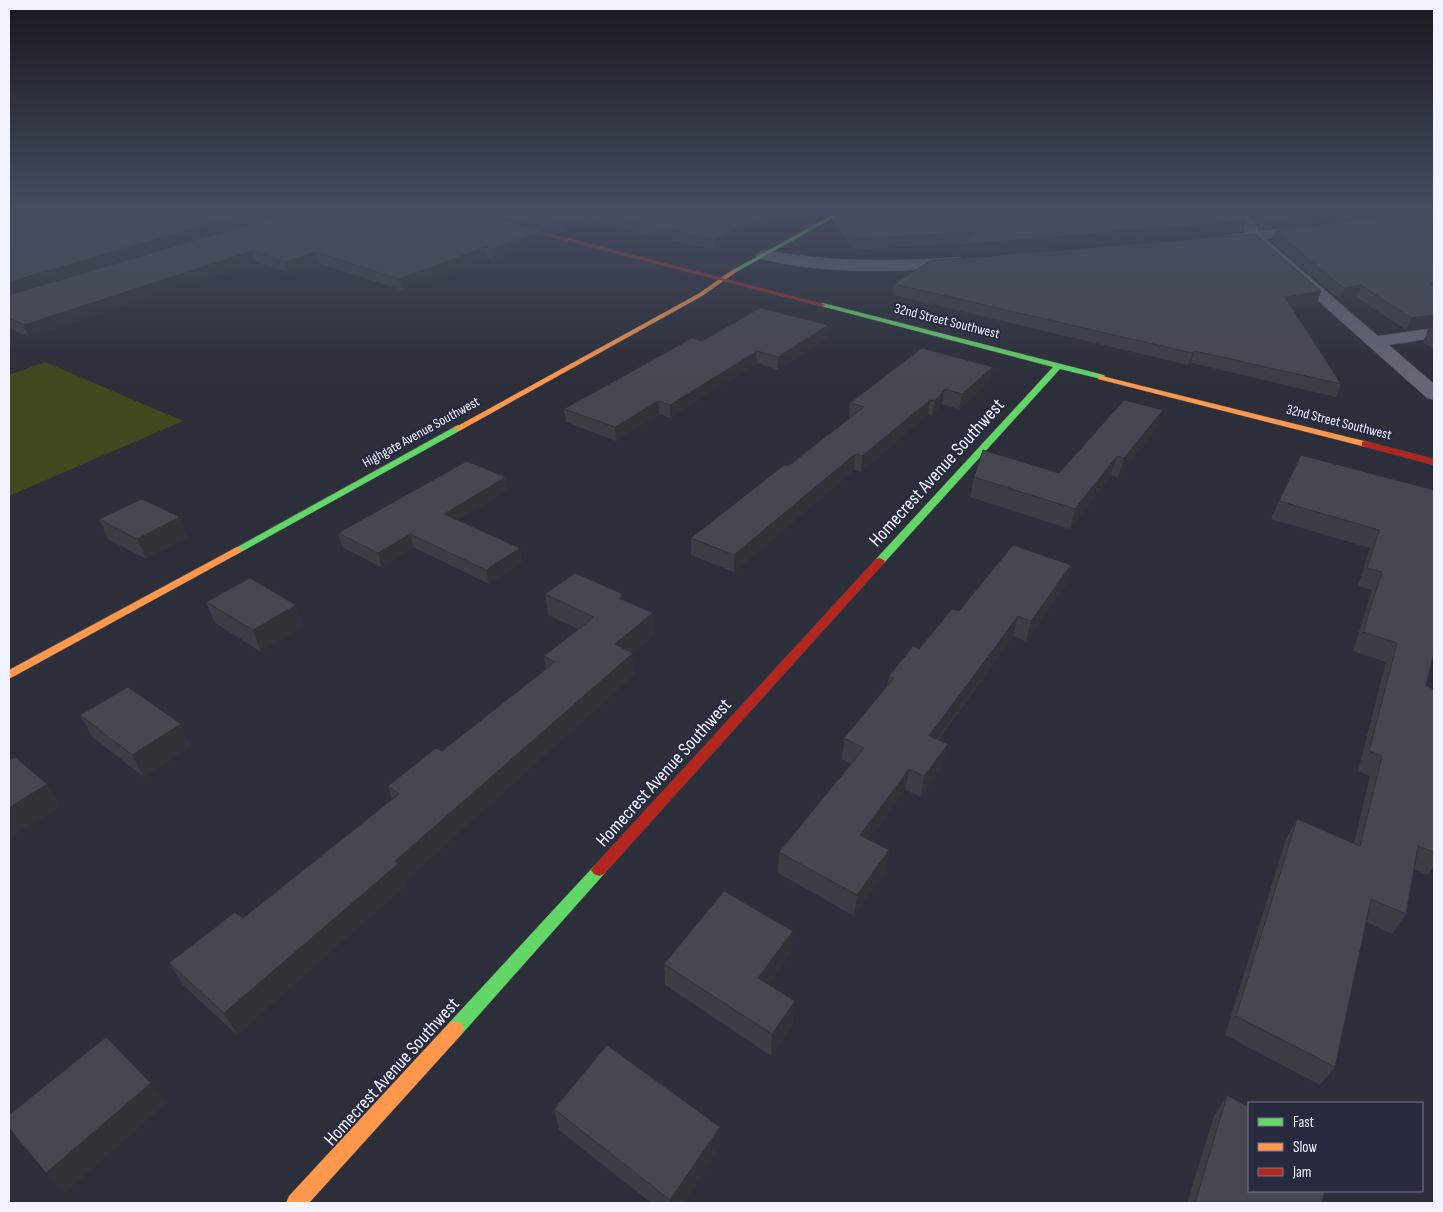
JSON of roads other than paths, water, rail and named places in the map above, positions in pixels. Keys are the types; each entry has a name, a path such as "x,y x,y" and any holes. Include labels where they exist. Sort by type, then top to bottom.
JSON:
{"street":[{"name":"32nd Street Southwest","path":"673,267 1434,462"},
{"name":"Highgate Avenue Southwest","path":"9,675 691,300 743,267"},
{"path":"855,267 894,267"},
{"path":"1288,267 1434,394"},
{"path":"1374,342 1434,333"},
{"name":"Homecrest Avenue Southwest","path":"296,1203 1058,366"}]}
